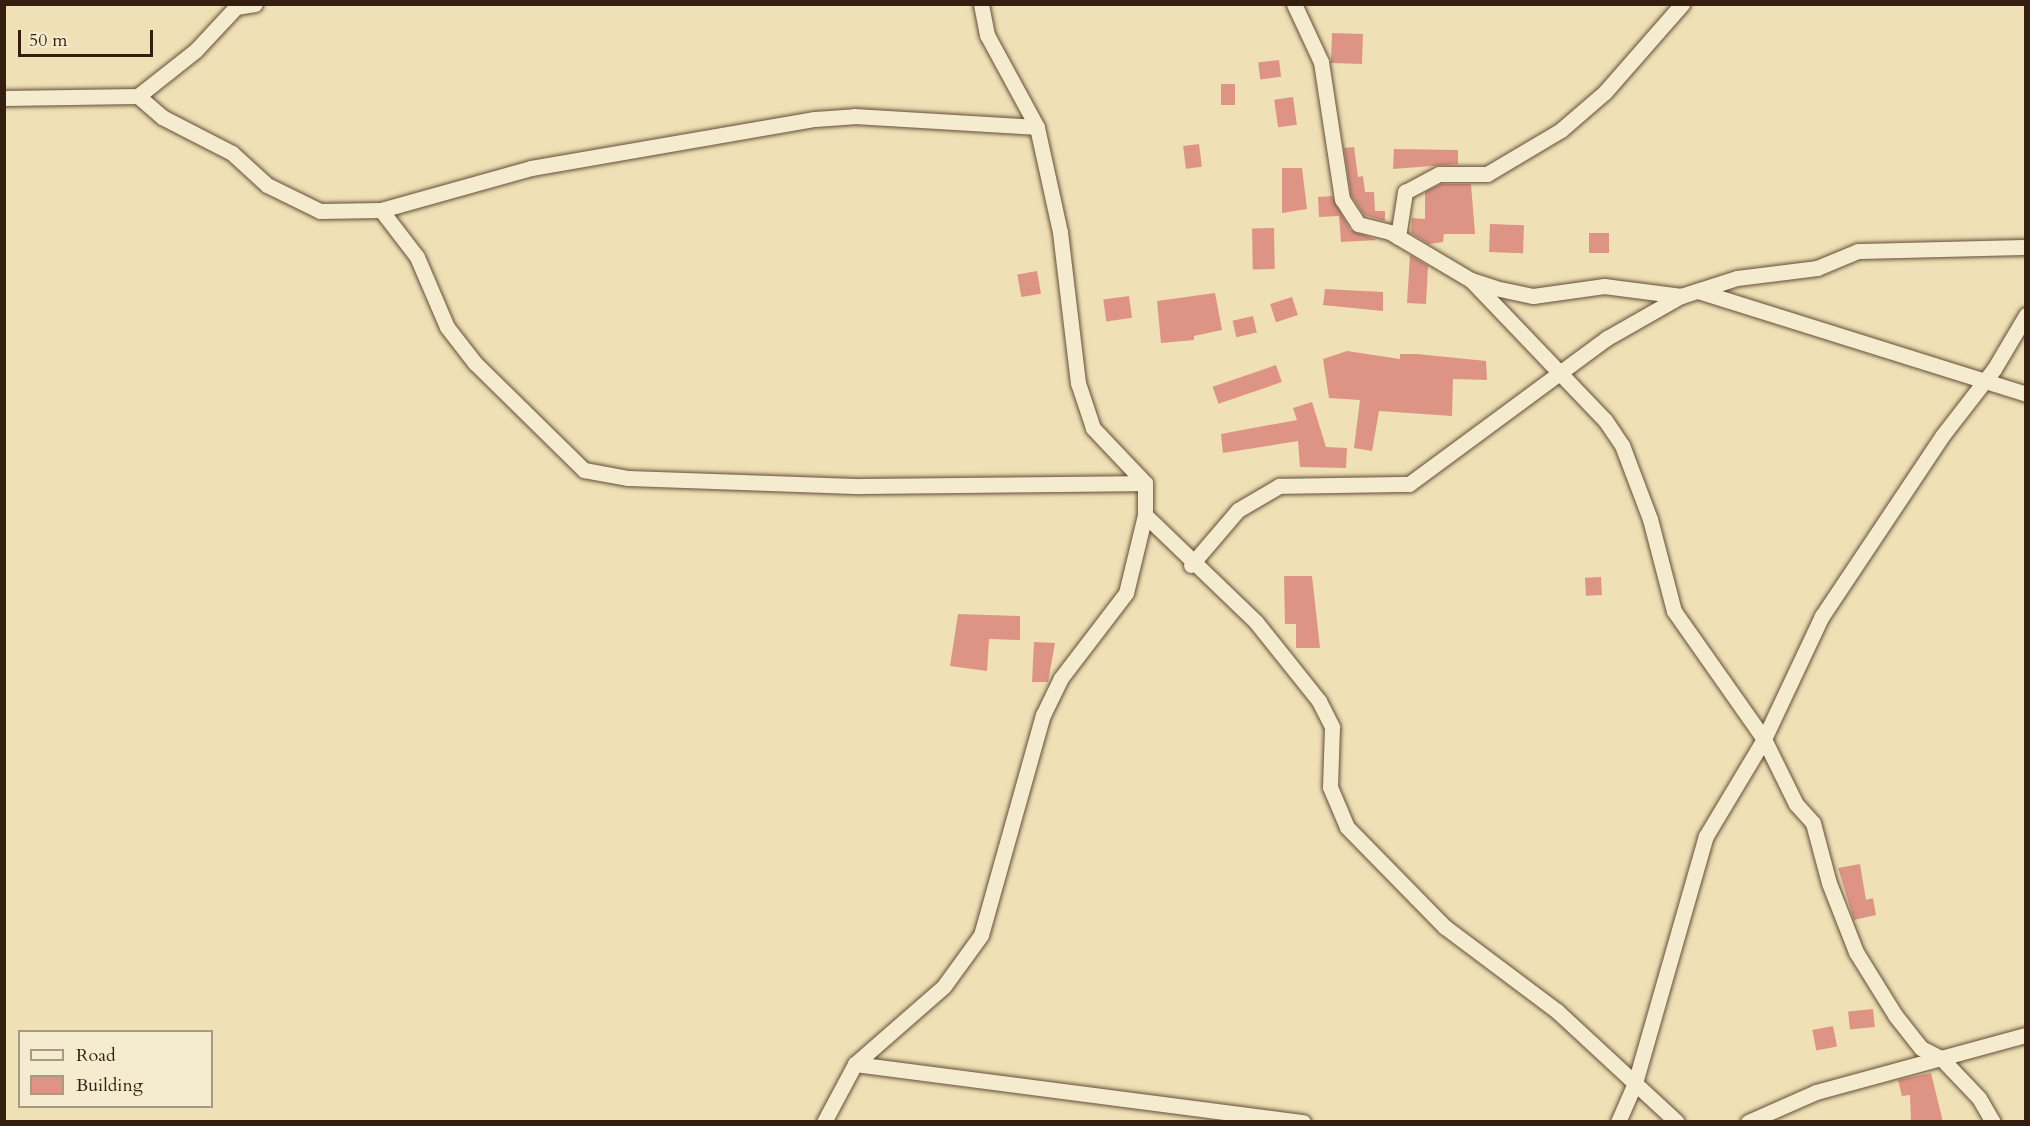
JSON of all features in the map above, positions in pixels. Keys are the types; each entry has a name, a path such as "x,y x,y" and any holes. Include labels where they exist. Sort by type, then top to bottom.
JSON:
{"street":[{"path":"4,99 138,96 196,50 236,7 255,4"},
{"path":"824,1122 855,1064 944,986 981,935 1043,715 1061,678 1126,593 1145,515 1145,483 1093,428 1078,383 1060,232 1037,127 987,35 981,4"},
{"path":"1294,4 1321,62 1342,200 1358,224 1398,237 1471,280 1533,296 1604,286 1681,296"},
{"path":"1398,237 1406,192 1439,174 1487,174 1561,130 1605,92 1682,4"},
{"path":"138,96 162,117 232,153 267,185 304,207 381,210 531,168 815,120 854,116 1037,127"},
{"path":"381,210 417,257 454,336 584,470 628,478 862,486 1145,483"},
{"path":"1191,565 1238,510 1279,486 1409,484 1560,375 1607,338 1681,296 1737,278 1817,268 1858,251 2025,247"},
{"path":"1471,280 1605,420 1622,445 1650,519 1674,611 1764,739 1796,804 1813,823 1828,883 1856,952 1895,1016 1921,1048 1941,1058 1993,1122"},
{"path":"1698,291 2025,394"},
{"path":"1618,1122 1635,1083 1706,836 1764,739 1822,616 1984,382 2025,315"},
{"path":"1145,515 1191,565 1256,622 1319,701 1332,727 1330,788 1347,827 1444,927 1557,1011 1677,1122"},
{"path":"1748,1122 1816,1092 2025,1035"},
{"path":"855,1064 1206,1116 1303,1122"}],"building":[{"path":"1332,33 1363,34 1362,64 1331,63"},
{"path":"1279,60 1281,77 1260,79 1258,63"},
{"path":"1221,84 1235,84 1235,105 1221,105"},
{"path":"1293,97 1297,125 1278,127 1274,100"},
{"path":"1199,144 1202,167 1186,169 1183,146"},
{"path":"1354,147 1358,177 1363,176 1365,192 1374,192 1375,211 1385,211 1385,221 1364,215 1351,195 1344,148"},
{"path":"1394,149 1458,150 1458,164 1393,169"},
{"path":"1282,168 1302,168 1307,209 1282,213"},
{"path":"1441,184 1471,184 1475,234 1444,234 1443,242 1429,244 1411,233 1412,218 1425,219 1425,192"},
{"path":"1332,196 1350,230 1377,240 1341,242 1339,216 1319,217 1318,197"},
{"path":"1490,224 1524,225 1523,253 1489,252"},
{"path":"1252,228 1274,228 1275,269 1253,269"},
{"path":"1589,233 1609,233 1609,253 1589,253"},
{"path":"1410,255 1428,266 1426,304 1407,303"},
{"path":"1037,271 1041,294 1021,297 1017,274"},
{"path":"1325,289 1383,292 1383,311 1323,305"},
{"path":"1215,293 1222,330 1194,336 1194,340 1161,343 1157,301"},
{"path":"1129,296 1132,318 1106,321 1103,300"},
{"path":"1292,297 1298,315 1276,322 1270,304"},
{"path":"1253,316 1257,333 1236,337 1233,321"},
{"path":"1347,351 1400,359 1400,354 1417,354 1486,361 1487,380 1453,379 1452,416 1379,411 1372,451 1354,448 1360,400 1329,398 1323,359"},
{"path":"1276,365 1282,382 1219,404 1213,387"},
{"path":"1312,402 1326,447 1347,448 1346,468 1300,467 1298,441 1223,453 1221,434 1297,420 1293,408"},
{"path":"1284,576 1312,576 1320,648 1296,648 1296,624 1285,624"},
{"path":"1601,577 1602,595 1586,596 1585,578"},
{"path":"958,614 1020,616 1020,640 989,639 987,671 950,666"},
{"path":"1034,642 1055,643 1048,682 1032,682"},
{"path":"1860,864 1866,900 1873,898 1876,915 1854,920 1838,868"},
{"path":"1873,1009 1875,1027 1850,1030 1848,1012"},
{"path":"1833,1026 1837,1047 1816,1051 1812,1030"},
{"path":"1931,1073 1943,1122 1911,1122 1910,1095 1902,1096 1898,1080"}]}
